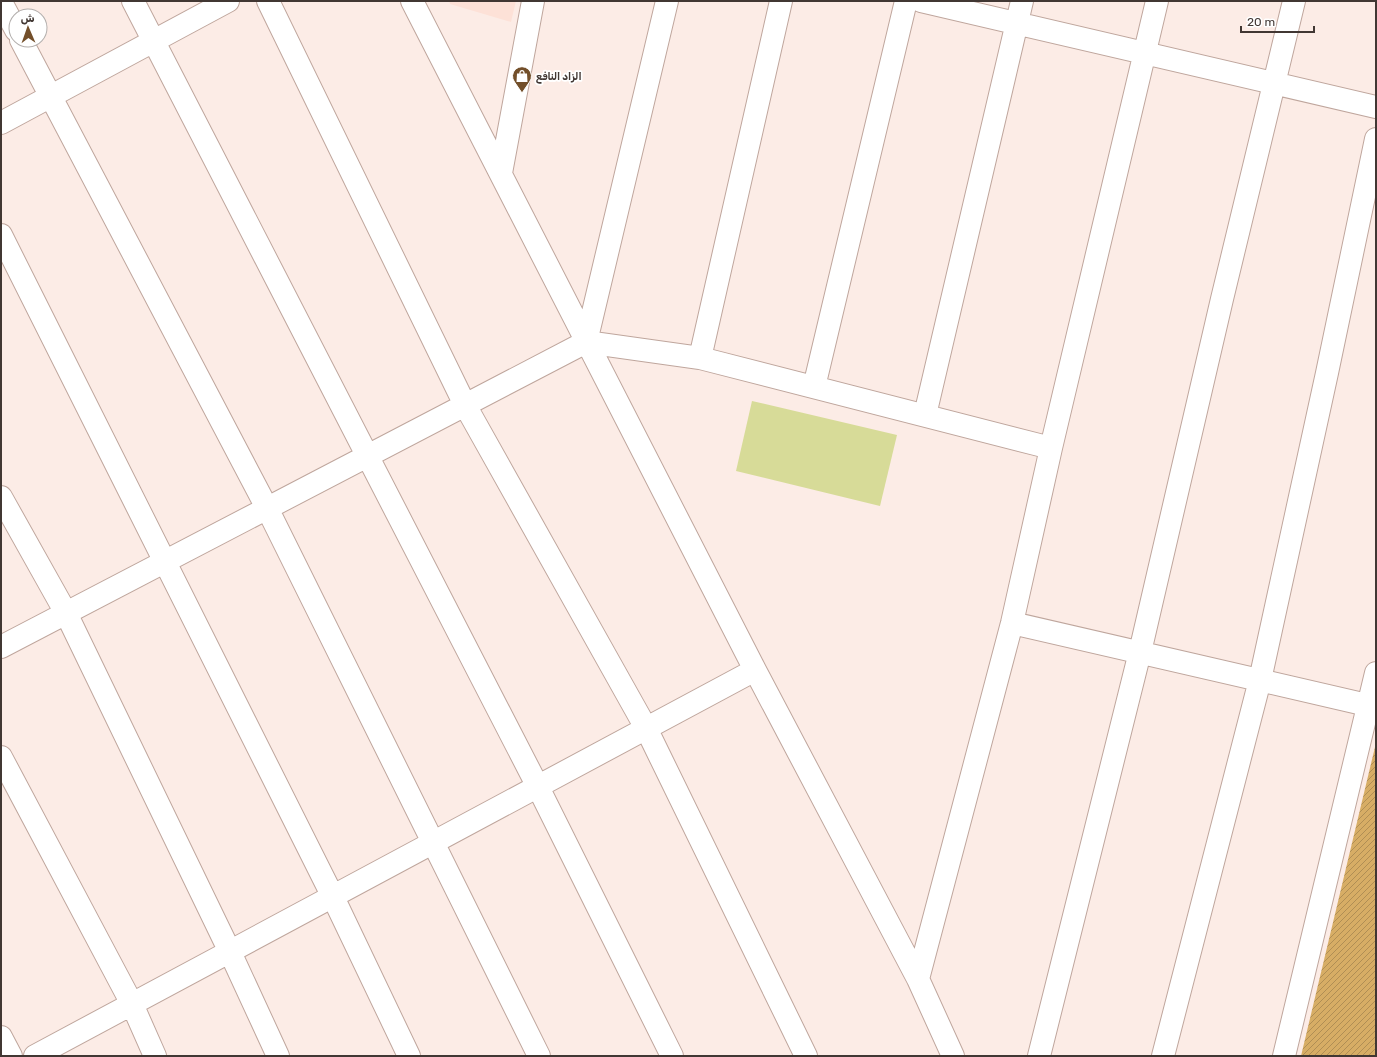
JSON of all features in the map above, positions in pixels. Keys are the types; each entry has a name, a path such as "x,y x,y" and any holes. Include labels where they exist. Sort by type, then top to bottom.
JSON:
{"street":[{"path":"133,1 538,786 672,1056"},
{"path":"1,123 228,1"},
{"path":"268,1 465,405 646,728 806,1056"},
{"path":"412,1 755,670 918,979 953,1056"},
{"path":"501,173 533,1"},
{"path":"586,342 667,1"},
{"path":"700,358 781,1"},
{"path":"814,387 906,1"},
{"path":"921,1 1376,107"},
{"path":"925,416 1022,1"},
{"path":"918,979 1012,623 1050,448 1157,1"},
{"path":"1039,1056 1140,652 1273,83 1294,1"},
{"path":"1,2 8,15"},
{"path":"25,48 52,96 267,508 539,1056"},
{"path":"1163,1056 1260,680 1329,366 1376,139"},
{"path":"1,235 332,897 409,1056"},
{"path":"1,647 586,342 700,358 1050,448"},
{"path":"1,497 66,613 230,952 278,1056"},
{"path":"1012,623 1372,706"},
{"path":"35,1056 755,670"},
{"path":"1284,1056 1372,706 1376,673"},
{"path":"1,757 132,1004 155,1056"},
{"path":"1,1037 11,1056"}],"shaded area":[{"path":"449,1 516,1 511,22 450,4"}],"green space":[{"path":"752,401 897,435 880,506 736,471"}],"building":[{"path":"1375,747 1376,1056 1301,1056"}],"place":[{"name":"الزاد النافع","path":"522,93"}]}
